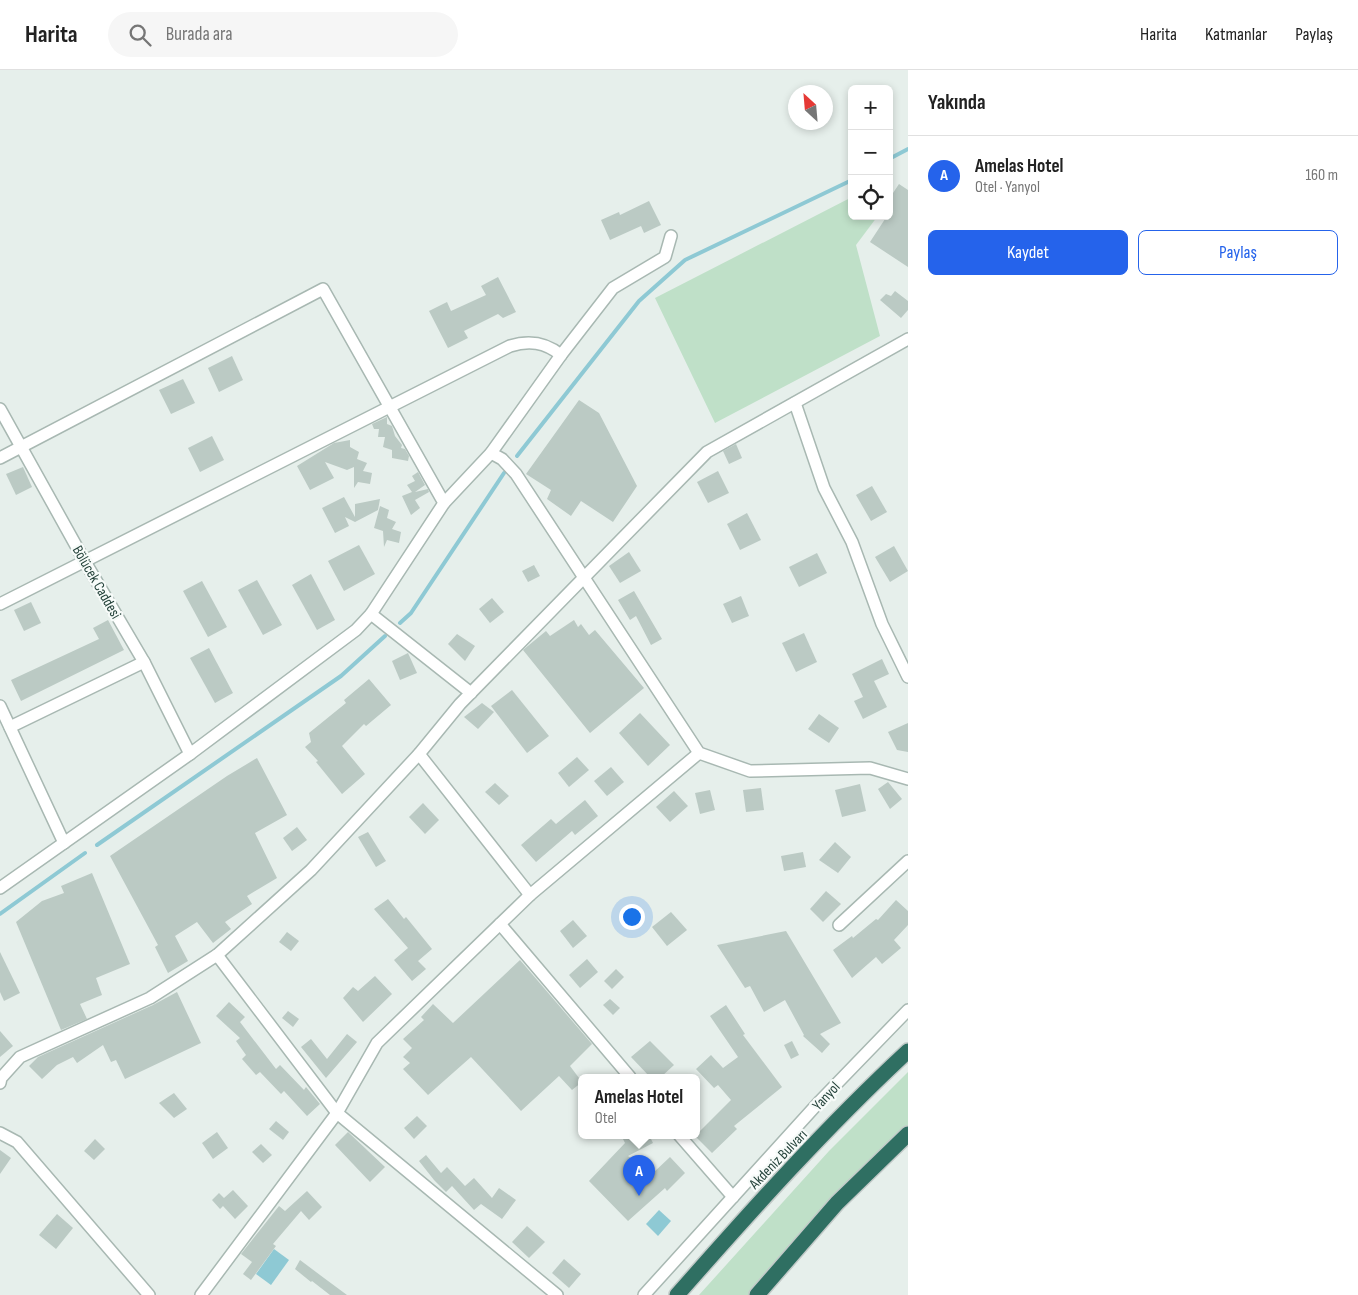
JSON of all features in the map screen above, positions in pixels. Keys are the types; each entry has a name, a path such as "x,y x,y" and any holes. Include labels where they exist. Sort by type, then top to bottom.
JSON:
{"highway":[{"name":"Akdeniz Bulvarı","path":"677,1295 737,1227 908,1050"},
{"path":"757,1295 837,1203 908,1134"}],"street":[{"path":"0,888 190,754 340,642 371,614 444,503 490,453 561,354 613,288 665,257 672,236"},
{"path":"0,458 323,289 444,503"},
{"path":"0,1084 1,1078 20,1057 150,998 216,955 310,870 419,754 471,693 707,452 908,339"},
{"path":"0,604 517,343 541,344 561,354"},
{"path":"795,403 824,488 852,542 882,624 908,677"},
{"name":"Bölücek Caddesi","path":"1,410 84,560 144,662 190,754"},
{"path":"490,453 502,459 516,474 699,752 750,771 870,768 908,779"},
{"path":"371,614 384,622 471,693"},
{"path":"10,727 144,662"},
{"path":"0,706 64,843"},
{"path":"201,1295 337,1113 377,1043 530,894 699,752"},
{"path":"419,754 530,894"},
{"path":"839,925 908,860"},
{"path":"500,924 627,1074"},
{"path":"216,955 337,1113 557,1295"},
{"name":"Yanyol","path":"644,1295 908,1010"},
{"path":"0,1133 17,1142 149,1295"},
{"path":"682,1139 733,1197"}],"green space":[{"path":"848,199 848,220 875,220 856,245 880,336 715,423 655,298"},
{"path":"908,1072 908,1125 818,1216 749,1295 699,1295 829,1151"}],"water":[{"path":"659,1210 671,1221 658,1236 646,1224"},
{"path":"274,1249 289,1260 271,1285 256,1274"}],"building":[{"path":"899,184 908,190 908,267 870,242 884,220 893,220 893,193"},
{"path":"649,201 661,225 644,233 641,226 610,240 601,220 619,212 620,215"},
{"path":"498,277 516,312 503,318 498,314 464,331 468,338 448,348 429,311 447,302 451,311 486,295 481,286"},
{"path":"895,291 908,301 908,310 901,318 880,300 886,294 891,296"},
{"path":"232,356 243,380 219,392 208,368"},
{"path":"183,379 195,403 171,414 159,390"},
{"path":"579,400 599,413 637,486 613,522 581,501 571,516 547,499 551,490 526,474"},
{"path":"387,417 387,424 392,426 395,436 402,445 401,448 405,449 409,456 408,461 392,458 392,450 383,447 385,437 378,437 379,429 374,429 372,424"},
{"path":"212,436 224,460 200,472 188,448"},
{"path":"350,440 350,447 359,452 357,459 367,463 363,471 372,473 370,484 358,482 354,488 354,467 347,470 325,462 334,478 310,490 297,466 334,443"},
{"path":"736,444 742,458 729,464 723,451"},
{"path":"23,467 32,487 16,495 6,474"},
{"path":"718,471 729,493 708,503 697,482"},
{"path":"418,472 425,485 415,492 428,489 429,492 415,500 420,508 411,515 402,496 412,492 407,485 415,481 412,476"},
{"path":"872,486 887,512 871,521 856,495"},
{"path":"344,497 355,517 355,504 380,499 378,510 355,522 345,517 349,526 335,533 322,508"},
{"path":"380,506 389,510 387,518 396,522 392,529 401,532 399,543 387,540 384,547 383,531 374,528"},
{"path":"747,513 761,540 740,550 727,524"},
{"path":"359,545 375,574 344,591 328,561"},
{"path":"894,546 908,571 890,582 875,557"},
{"path":"629,552 641,571 620,583 609,566"},
{"path":"817,553 827,573 799,587 789,567"},
{"path":"534,565 540,576 528,582 522,571"},
{"path":"311,574 335,620 317,630 292,585"},
{"path":"257,580 282,625 263,635 238,590"},
{"path":"202,581 227,627 208,637 183,591"},
{"path":"634,591 662,639 651,645 636,616 630,620 618,600"},
{"path":"741,596 749,616 732,623 723,604"},
{"path":"492,598 504,612 490,623 479,609"},
{"path":"31,602 41,623 24,631 14,610"},
{"path":"108,620 124,650 21,701 11,680 99,639 93,628"},
{"path":"574,620 578,627 581,624 589,635 595,630 644,688 590,733 523,650 546,631 550,636"},
{"path":"804,633 817,662 796,672 782,643"},
{"path":"457,634 475,646 465,661 448,644"},
{"path":"209,648 233,693 215,703 190,658"},
{"path":"408,653 417,673 400,680 392,661"},
{"path":"882,659 889,674 874,681 887,707 863,719 854,701 863,697 852,674"},
{"path":"369,679 391,705 366,726 364,724 342,746 365,774 342,794 316,762 318,761 305,747 311,742 309,733 346,703 344,700"},
{"path":"512,690 549,736 527,753 491,706"},
{"path":"482,703 494,712 478,729 464,717"},
{"path":"640,713 670,745 648,766 619,733"},
{"path":"819,714 839,728 829,743 808,729"},
{"path":"908,723 908,752 897,750 888,732"},
{"path":"577,757 589,770 569,787 558,773"},
{"path":"257,758 287,815 255,833 277,878 247,896 252,904 225,922 231,929 213,943 197,922 175,936 188,961 168,973 155,947 158,945 110,856 227,776"},
{"path":"611,767 624,782 607,796 594,781"},
{"path":"888,782 902,799 890,809 878,789"},
{"path":"495,783 509,796 499,805 485,792"},
{"path":"860,784 866,811 842,817 835,790"},
{"path":"761,788 764,810 746,812 743,790"},
{"path":"710,790 715,810 700,814 695,793"},
{"path":"674,791 688,806 670,822 656,807"},
{"path":"585,800 598,816 575,835 572,831 536,862 521,845 551,819 556,824"},
{"path":"423,803 439,820 425,834 409,817"},
{"path":"297,827 307,840 292,851 283,838"},
{"path":"368,832 386,861 376,867 358,837"},
{"path":"835,842 851,857 838,873 819,860"},
{"path":"803,852 806,867 784,871 781,856"},
{"path":"92,873 130,964 96,978 102,995 80,1004 87,1019 61,1030 16,922 42,901 64,893 61,886"},
{"path":"826,891 841,904 823,922 810,909"},
{"path":"388,899 404,919 406,917 432,949 418,961 426,969 412,981 394,960 408,948 374,909"},
{"path":"896,900 908,911 908,925 894,940 901,948 882,964 876,957 852,978 833,950 852,936 853,938 876,919 878,920"},
{"path":"671,912 687,930 667,946 652,927"},
{"path":"573,920 587,936 573,948 560,931"},
{"path":"786,931 841,1023 820,1034 830,1044 822,1053 803,1036 785,1000 764,1012 750,986 745,988 717,945"},
{"path":"287,932 299,941 291,951 279,942"},
{"path":"0,952 20,993 4,1001 0,992"},
{"path":"587,959 598,972 580,988 569,975"},
{"path":"520,960 592,1044 570,1066 578,1077 578,1085 572,1090 559,1076 521,1111 471,1057 428,1095 403,1069 410,1063 403,1057 412,1048 403,1039 424,1020 421,1017 433,1004 453,1023"},
{"path":"616,969 624,977 612,989 604,981"},
{"path":"375,976 392,994 363,1022 343,998 353,987 358,991"},
{"path":"177,992 201,1043 125,1079 116,1060 111,1062 103,1045 77,1063 73,1057 57,1065 42,1079 29,1066 38,1057 153,1005"},
{"path":"610,999 620,1008 613,1015 603,1005"},
{"path":"229,1002 245,1017 240,1022 276,1069 280,1065 304,1090 306,1087 320,1104 307,1116 284,1091 281,1094 260,1072 256,1075 242,1059 246,1055 236,1041 240,1038 216,1016"},
{"path":"726,1005 745,1034 743,1035 782,1087 734,1126 737,1129 712,1153 698,1139 700,1139 700,1131 731,1100 718,1085 714,1088 696,1069 711,1055 723,1068 738,1057 710,1016"},
{"path":"288,1011 299,1019 293,1027 282,1018"},
{"path":"0,1031 13,1046 0,1057"},
{"path":"347,1034 357,1042 326,1078 301,1047 311,1039 327,1059"},
{"path":"650,1041 674,1065 664,1074 647,1074 631,1057"},
{"path":"792,1041 799,1055 791,1059 784,1045"},
{"path":"174,1093 187,1109 174,1118 159,1103"},
{"path":"417,1116 427,1126 414,1139 404,1128"},
{"path":"276,1121 289,1132 283,1140 269,1129"},
{"path":"217,1132 228,1148 213,1159 202,1143"},
{"path":"348,1132 385,1167 370,1182 335,1145"},
{"path":"95,1139 105,1149 94,1160 84,1151"},
{"path":"623,1139 651,1139 653,1143 628,1156 652,1174 670,1157 685,1173 667,1191 665,1188 628,1221 589,1181 625,1143"},
{"path":"261,1144 272,1155 263,1163 252,1152"},
{"path":"0,1150 11,1158 0,1174"},
{"path":"426,1155 441,1173 447,1167 465,1186 474,1178 492,1198 499,1188 516,1200 502,1219 481,1204 474,1210 452,1186 446,1192 434,1180 419,1161"},
{"path":"233,1190 248,1206 235,1219 223,1206 220,1209 212,1200 219,1193 224,1198"},
{"path":"307,1191 322,1207 309,1220 301,1211 273,1244 276,1246 251,1280 243,1274 252,1262 241,1254 279,1206 285,1211"},
{"path":"57,1214 73,1228 56,1249 39,1235"},
{"path":"527,1226 545,1242 529,1258 512,1242"},
{"path":"564,1259 581,1274 569,1288 552,1273"},
{"path":"300,1260 347,1295 330,1295 311,1282 295,1269"}],"waterway":[{"path":"893,157 908,149"},
{"path":"517,456 639,301 685,260 848,182"},
{"path":"400,623 411,613 504,473"},
{"path":"97,845 341,676 385,636"},
{"path":"0,914 85,853"}],"place":[{"name":"Amelas Hotel","path":"639,1196"}]}
